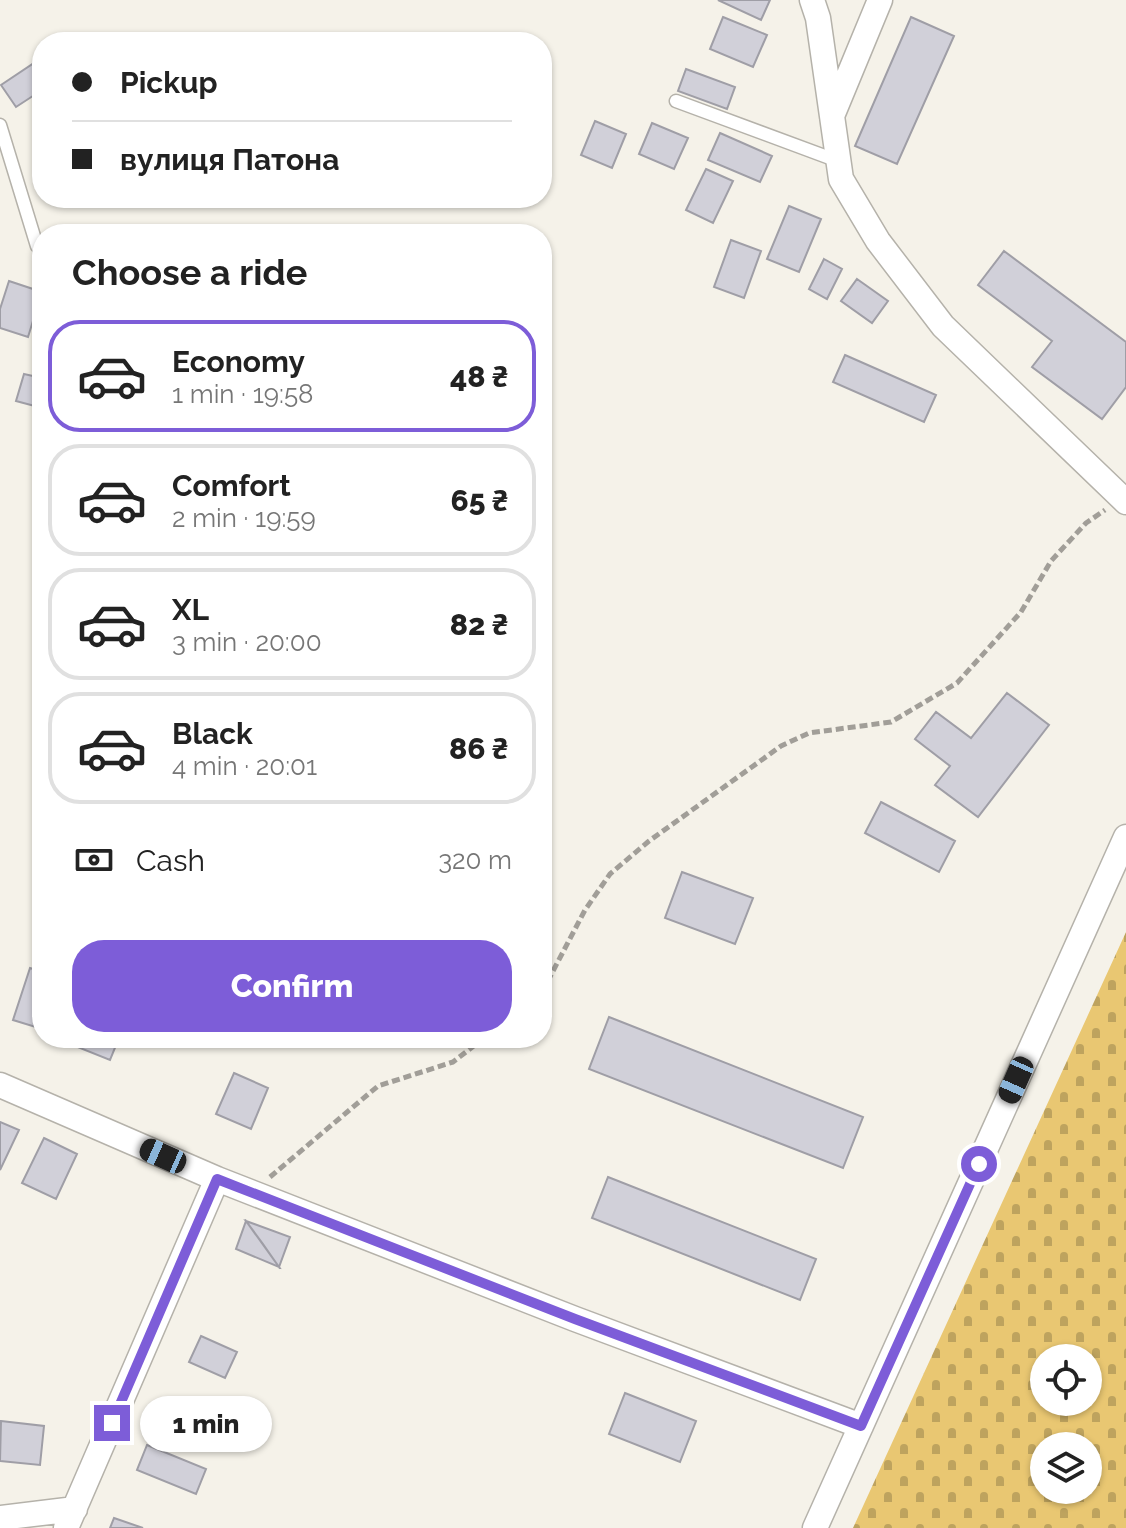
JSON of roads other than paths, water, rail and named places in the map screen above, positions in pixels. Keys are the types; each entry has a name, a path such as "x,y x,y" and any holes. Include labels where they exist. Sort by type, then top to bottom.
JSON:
{"street":[{"path":"812,0 818,18 841,179 878,241 943,326 1124,500"},
{"path":"831,118 880,0"},
{"path":"815,1528 1126,837"},
{"path":"0,1085 252,1193 861,1426"},
{"path":"0,1518 71,1518 217,1179"}],"lane":[{"path":"676,101 838,161"},
{"path":"0,125 32,230"}]}
